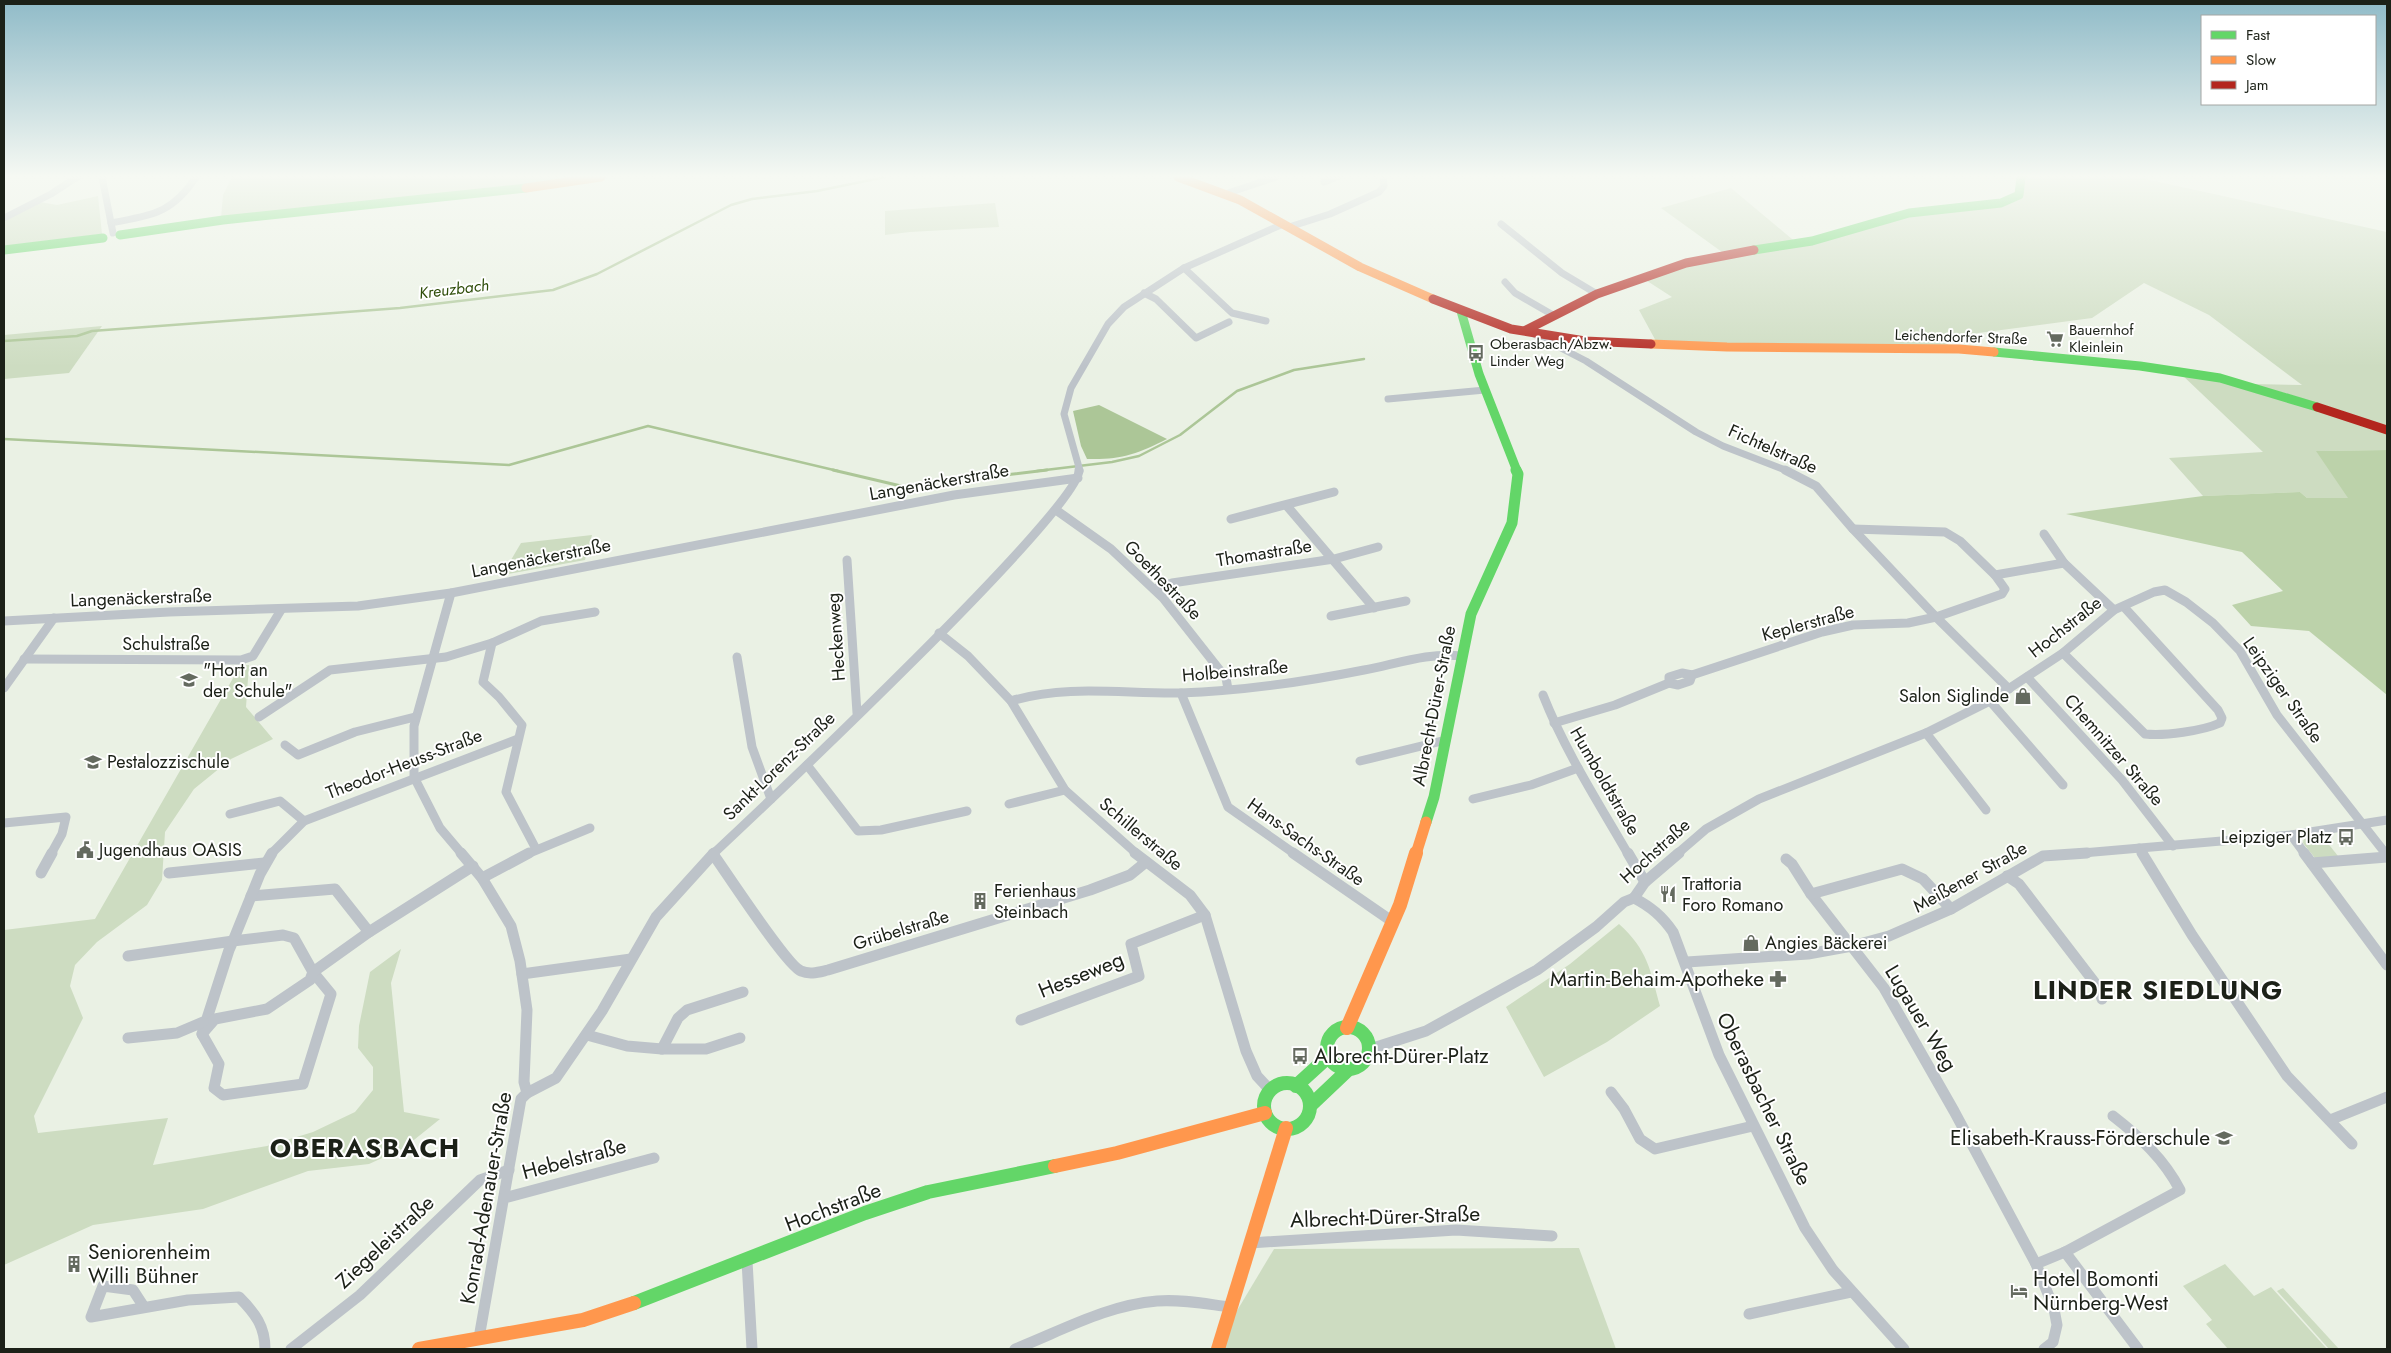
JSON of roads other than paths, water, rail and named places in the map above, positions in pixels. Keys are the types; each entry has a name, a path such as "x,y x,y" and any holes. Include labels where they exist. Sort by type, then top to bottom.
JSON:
{"street":[{"path":"4,250 63,240"},
{"path":"1078,478 1080,466 1064,414 1071,388 1108,324 1124,307 1184,268 1252,240"},
{"path":"1312,240 1360,267 1461,311"},
{"path":"1521,240 1562,273 1597,294"},
{"path":"1526,330 1597,294 1650,275 1713,257 1815,240"},
{"path":"1184,268 1232,313 1266,321"},
{"path":"1505,282 1515,293 1553,315"},
{"path":"1144,293 1156,299 1196,338 1229,322"},
{"name":"Leichendorfer Straße","path":"1461,311 1511,329 1585,341 1727,347 1951,349 2005,352 2140,366 2220,378 2273,392 2387,430"},
{"name":"Albrecht-Dürer-Straße","path":"1347,1028 1393,922 1434,797 1471,614 1512,523 1517,469 1485,390 1472,353 1461,311"},
{"name":"Fichtelstraße","path":"1526,330 1586,361 1696,432 1723,446 1809,481 1823,492 1853,529 1936,616 2010,689"},
{"path":"1388,400 1485,390"},
{"name":"Sankt-Lorenz-Straße","path":"527,1093 556,1078 587,1035 656,917 712,854 806,764 1020,552 1056,510 1078,478"},
{"name":"Langenäckerstraße","path":"4,621 169,612 281,610 358,606 452,592 954,495 1078,478"},
{"path":"1232,519 1287,506 1334,492"},
{"path":"1287,506 1374,608"},
{"name":"Goethestraße","path":"1056,510 1111,549 1176,611 1226,678 1228,689"},
{"path":"1853,529 1945,532 1960,541 1995,575 2064,563"},
{"path":"2044,534 2064,563 2114,610"},
{"name":"Thomastraße","path":"1154,589 1172,583 1334,559 1378,547"},
{"name":"Heckenweg","path":"847,560 857,713"},
{"name":"Keplerstraße","path":"1554,723 1615,705 1669,683 1678,685 1690,681 1692,675 1846,626 1874,623 1908,623 1936,616 2002,594 2005,589 1995,575"},
{"name":"Hochstraße","path":"1370,1050 1426,1031 1537,970 1596,927 1624,902 1634,898 1645,882 1706,828 1759,799 1926,733 1990,701 2063,653 2114,610 2154,592 2165,590"},
{"name":"Leipziger Straße","path":"2165,590 2186,602 2213,623 2240,651 2260,688 2278,715 2360,823"},
{"name":"Konrad-Adenauer-Straße","path":"452,592 414,726 414,778 440,828 482,878 511,926 522,974 527,1010 524,1082 527,1093 521,1099 479,1338"},
{"path":"1331,616 1406,601"},
{"path":"2063,653 2145,734 2155,735 2211,727 2220,723 2222,718 2218,710 2124,607"},
{"name":"Schulstraße","path":"24,659 240,660 253,656 281,610"},
{"path":"259,717 330,670 446,657 492,643 541,621 595,612"},
{"path":"5,685 54,618"},
{"name":"Schillerstraße","path":"939,633 968,656 1011,701 1065,790 1146,862 1190,895 1205,915 1246,1050 1257,1076 1270,1090"},
{"path":"492,643 483,682 499,697 522,725 506,792 536,849"},
{"name":"Holbeinstraße","path":"1011,701 1027,695 1050,692 1181,693 1228,689 1332,678 1444,654 1461,656"},
{"path":"738,657 748,734 760,777 770,799"},
{"name":"Chemnitzer Straße","path":"2027,677 2122,780 2173,846"},
{"name":"Hans-Sachs-Straße","path":"1181,693 1228,807 1393,922"},
{"name":"Humboldtstraße","path":"1543,695 1554,723 1578,768 1645,882"},
{"path":"1990,701 2062,785"},
{"path":"285,745 298,755 329,739 362,728 416,717"},
{"path":"1926,733 1986,810"},
{"name":"Theodor-Heuss-Straße","path":"202,1034 203,1022 264,863 280,842 304,821 518,739"},
{"path":"1360,761 1446,740"},
{"path":"806,764 858,831 881,830 967,811"},
{"path":"1472,799 1531,785 1578,768"},
{"path":"1009,804 1065,790"},
{"path":"230,814 280,801 304,821"},
{"path":"4,823 66,817 62,834 41,873"},
{"name":"Meißener Straße","path":"1687,962 1780,957 1852,946 1910,929 2042,856 2290,835 2387,820"},
{"path":"2360,823 2387,856"},
{"path":"482,878 536,849 590,828"},
{"path":"2290,835 2387,965"},
{"path":"2138,848 2192,935 2287,1076 2352,1144"},
{"name":"Grübelstraße","path":"712,854 779,947 800,971 812,973 1090,890 1130,875 1146,862"},
{"path":"2312,863 2387,856"},
{"name":"Lugauer Weg","path":"1786,860 1792,864 1811,894 1884,988 1954,1111 2036,1264 2054,1309 2057,1325 2053,1342 2044,1349"},
{"path":"169,873 264,863"},
{"path":"128,956 283,935 294,938 313,972 331,994 303,1084 223,1094 214,1088 219,1064 202,1034 215,1019 267,1009 310,980 313,972 369,932 473,866"},
{"path":"1811,894 1848,886 1902,869 1924,880 1951,908"},
{"path":"2007,876 2025,892 2098,987 2102,999"},
{"path":"251,896 335,889 369,932"},
{"name":"Oberasbacher Straße","path":"1634,898 1651,907 1670,928 1687,962 1701,1012 1719,1058 1808,1233 1851,1292 1904,1349"},
{"name":"Hesseweg","path":"1021,1020 1139,976 1131,944 1205,915"},
{"path":"522,974 632,959"},
{"path":"662,1049 678,1018 687,1010 743,992"},
{"path":"128,1038 176,1033 203,1022"},
{"path":"1310,1106 1349,1069 1364,1064 1368,1057 1370,1050 1363,1035 1347,1028 1336,1031 1328,1038 1326,1049 1328,1056 1338,1066 1349,1069"},
{"path":"587,1035 626,1046 662,1049 706,1049 740,1038"},
{"path":"1296,1086 1328,1056"},
{"path":"1281,1084 1296,1086 1305,1093 1310,1106 1308,1118 1299,1126 1286,1128 1273,1124 1265,1113 1264,1100 1270,1090 1281,1084"},
{"path":"1612,1092 1626,1112 1640,1139 1646,1146 1655,1149 1753,1126"},
{"path":"2330,1120 2387,1097"},
{"name":"Hochstraße","path":"419,1349 583,1320 747,1261 865,1213 928,1192 1117,1153 1265,1113"},
{"path":"2036,1264 2065,1252 2180,1190 2174,1177 2143,1139 2113,1116"},
{"path":"1218,1349 1286,1128"},
{"name":"Hebelstraße","path":"504,1198 654,1158"},
{"name":"Ziegeleistraße","path":"291,1349 360,1295 480,1180 509,1170"},
{"name":"Albrecht-Dürer-Straße","path":"1250,1243 1456,1230 1552,1236"},
{"path":"2065,1252 2138,1349"},
{"path":"747,1261 752,1349"},
{"path":"1749,1314 1851,1292"},
{"path":"144,1306 188,1300 239,1297 258,1314 265,1339 265,1349"},
{"path":"1016,1349 1106,1313 1150,1302 1179,1301 1230,1307"}],"waterway":[{"name":"Kreuzbach","path":"4,341 77,336 92,331 400,308 553,290 597,274 663,240"},
{"path":"1037,471 1112,462 1139,456 1180,435 1237,391 1294,370 1364,359"},
{"path":"4,439 509,465 648,426 838,471"},
{"path":"833,470 918,490 996,476 1047,470"}],"place":[{"name":"Bauernhof Kleinlein","path":"2055,339"},
{"name":"Oberasbach/Abzw. Linder Weg","path":"1476,353"},
{"name":"\"Hort an der Schule\"","path":"189,680"},
{"name":"Salon Siglinde","path":"2023,696"},
{"name":"Pestalozzischule","path":"93,762"},
{"name":"Leipziger Platz","path":"2346,837"},
{"name":"Jugendhaus OASIS","path":"85,850"},
{"name":"Trattoria Foro Romano","path":"1668,894"},
{"name":"Ferienhaus Steinbach","path":"980,901"},
{"name":"Angies Bäckerei","path":"1751,943"},
{"name":"Martin-Behaim-Apotheke","path":"1778,979"},
{"name":"Albrecht-Dürer-Platz","path":"1300,1056"},
{"name":"Elisabeth-Krauss-Förderschule","path":"2224,1138"},
{"name":"Seniorenheim Willi Bühner","path":"74,1264"},
{"name":"Hotel Bomonti Nürnberg-West","path":"2019,1291"}],"district":[{"name":"LINDER SIEDLUNG","path":"2158,990"},
{"name":"OBERASBACH","path":"365,1148"}]}
